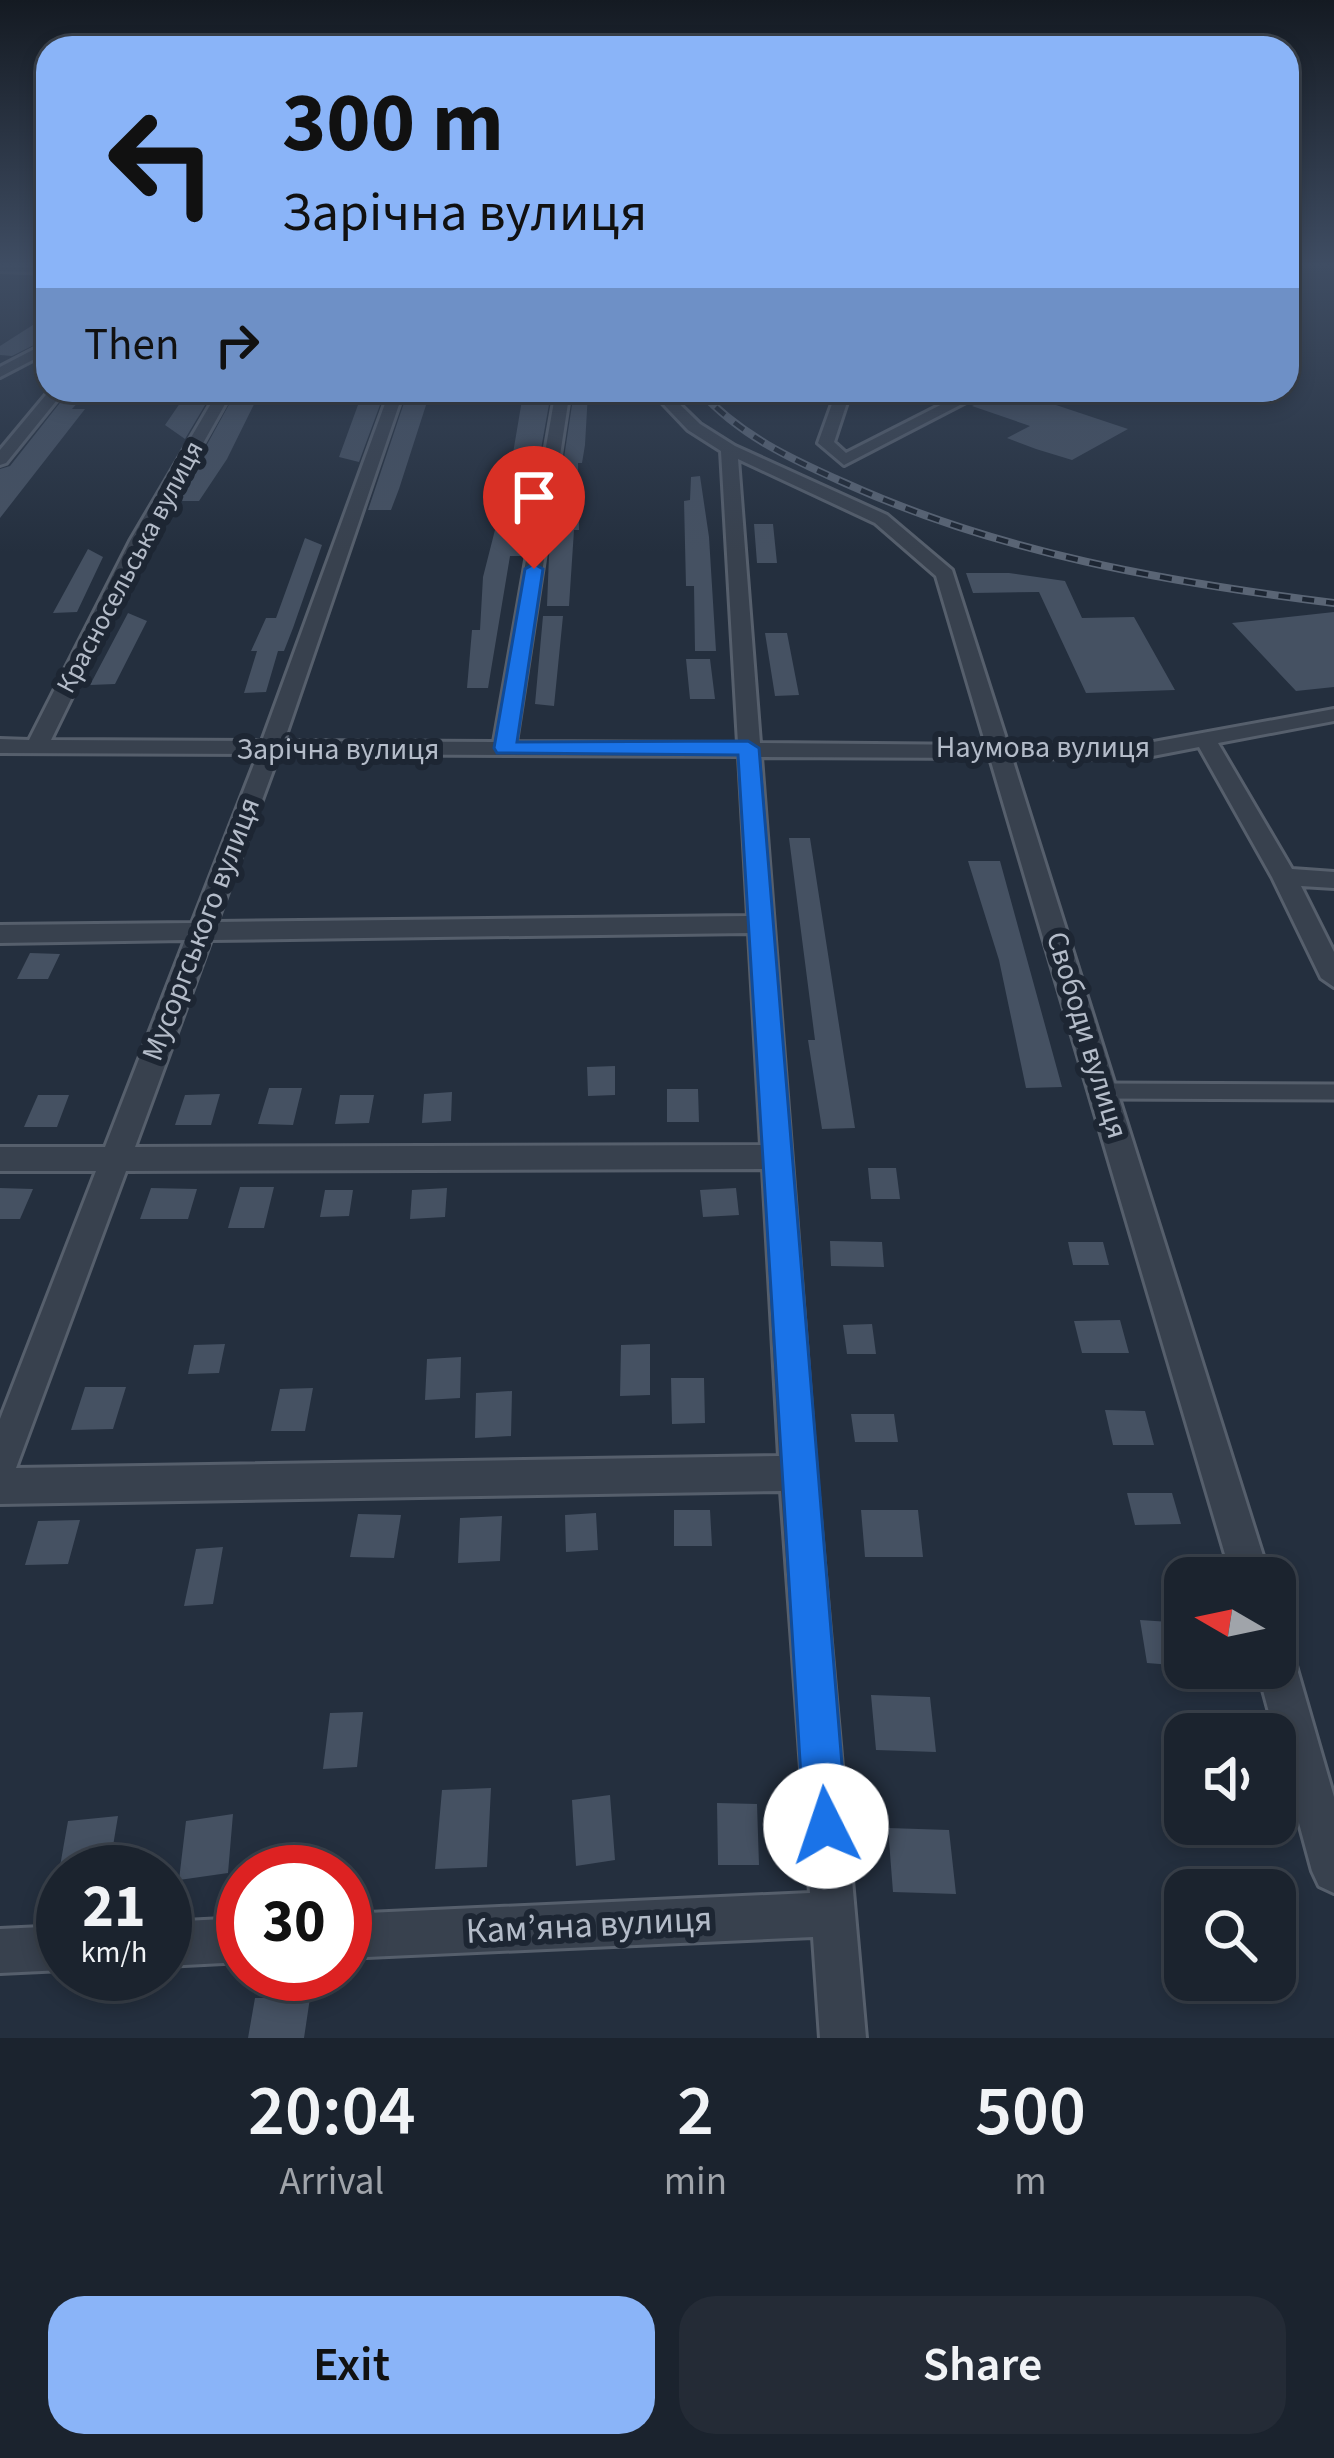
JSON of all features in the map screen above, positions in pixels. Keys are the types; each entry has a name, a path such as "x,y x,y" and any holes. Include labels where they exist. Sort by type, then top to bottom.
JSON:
{"street":[{"path":"0,460 48,402"},
{"name":"Красносельська вулиця","path":"37,746 139,541 219,402"},
{"name":"Мусоргського вулиця","path":"0,1465 270,749 393,402"},
{"path":"505,748 561,402"},
{"name":"Свободи вулиця","path":"669,402 694,427 729,449 881,519 945,574 1245,1557"},
{"path":"840,402 826,443 844,460 958,402"},
{"path":"729,449 798,1473 843,2038"},
{"name":"Наумова вулиця","path":"748,748 1137,752 1334,715"},
{"path":"1205,739 1284,877 1334,978"},
{"name":"Зарічна вулиця","path":"0,746 748,748"},
{"path":"1284,877 1334,880"},
{"path":"0,934 764,924"},
{"path":"0,1159 780,1157"},
{"path":"0,1486 798,1473"},
{"path":"1283,1689 1334,1867"},
{"name":"Кам’яна вулиця","path":"372,1935 832,1914"},
{"path":"0,1951 36,1949"}],"lane":[{"path":"1104,1090 1334,1092"}],"building":[{"path":"61,402 78,402 72,409 85,409 0,518 0,469 10,466"},
{"path":"181,402 207,402 185,439 165,425"},
{"path":"230,402 255,402 227,459 199,501 176,501"},
{"path":"359,402 381,402 359,462 339,457"},
{"path":"404,402 427,402 391,510 368,510"},
{"path":"522,402 549,402 522,556 510,556 488,688 467,688 472,630 480,630 483,577"},
{"path":"572,402 587,402 585,445 582,463 578,463 579,530 574,530 569,606 547,606 549,556"},
{"path":"1045,402 1128,429 1072,460 1007,438 1030,426 972,406"},
{"path":"700,476 716,651 695,651 694,586 686,586 684,501 690,500 691,477"},
{"path":"754,524 773,524 777,563 757,563"},
{"path":"305,538 322,545 284,651 278,651 266,692 244,693 257,651 251,651 266,618 276,618"},
{"path":"88,549 103,557 77,612 53,613"},
{"path":"966,573 1065,581 1082,618 1134,617 1175,690 1086,693 1039,592 973,593"},
{"path":"1334,612 1334,687 1296,691 1232,623"},
{"path":"128,613 147,621 115,684 90,685"},
{"path":"543,616 563,616 554,706 535,704"},
{"path":"765,633 787,633 799,695 775,696"},
{"path":"686,659 710,659 715,699 690,699"},
{"path":"789,838 810,838 855,1128 822,1129 808,1040 815,1040"},
{"path":"968,861 1000,861 1062,1087 1026,1088 999,960"},
{"path":"30,953 60,954 48,979 17,979"},
{"path":"615,1066 615,1095 588,1096 587,1067"},
{"path":"269,1088 302,1088 293,1125 258,1124"},
{"path":"667,1089 698,1089 699,1122 667,1122"},
{"path":"452,1092 451,1121 422,1123 424,1094"},
{"path":"220,1094 211,1125 175,1125 185,1095"},
{"path":"38,1095 69,1095 57,1127 24,1127"},
{"path":"340,1095 374,1095 369,1123 335,1124"},
{"path":"868,1168 896,1168 900,1199 871,1199"},
{"path":"240,1187 274,1187 264,1228 228,1228"},
{"path":"0,1188 33,1189 20,1219 0,1219"},
{"path":"151,1188 197,1189 188,1219 140,1219"},
{"path":"447,1188 445,1217 410,1219 412,1190"},
{"path":"736,1188 739,1215 703,1217 700,1190"},
{"path":"325,1190 353,1190 349,1216 320,1217"},
{"path":"830,1241 882,1242 884,1267 831,1266"},
{"path":"1068,1242 1103,1242 1109,1265 1073,1265"},
{"path":"1120,1320 1129,1353 1082,1353 1074,1321"},
{"path":"872,1324 876,1354 847,1354 843,1325"},
{"path":"225,1344 219,1373 188,1374 194,1345"},
{"path":"650,1344 650,1395 620,1396 621,1345"},
{"path":"461,1357 460,1398 425,1400 427,1359"},
{"path":"671,1378 704,1378 705,1423 672,1424"},
{"path":"85,1387 126,1387 113,1429 71,1430"},
{"path":"313,1388 305,1431 271,1431 280,1389"},
{"path":"512,1391 511,1436 475,1438 476,1393"},
{"path":"1105,1410 1145,1411 1154,1445 1113,1445"},
{"path":"851,1414 894,1414 898,1442 855,1442"},
{"path":"1127,1493 1172,1493 1181,1524 1135,1525"},
{"path":"674,1510 710,1510 712,1546 674,1546"},
{"path":"861,1510 918,1510 923,1557 865,1557"},
{"path":"596,1513 598,1550 566,1552 565,1515"},
{"path":"358,1514 401,1515 394,1558 350,1557"},
{"path":"502,1516 500,1561 458,1563 460,1518"},
{"path":"80,1520 68,1564 25,1565 38,1521"},
{"path":"223,1547 213,1604 184,1606 196,1549"},
{"path":"1140,1620 1164,1622 1164,1664 1147,1663"},
{"path":"871,1695 930,1697 936,1752 876,1750"},
{"path":"363,1712 357,1767 323,1769 330,1713"},
{"path":"491,1788 487,1867 435,1869 442,1790"},
{"path":"610,1795 615,1860 576,1866 572,1800"},
{"path":"717,1803 757,1804 759,1865 718,1865"},
{"path":"233,1814 230,1845 216,1845 216,1875 192,1878 192,1845 183,1845 186,1821"},
{"path":"118,1816 113,1845 64,1845 68,1821"},
{"path":"888,1828 949,1830 956,1894 893,1892"},
{"path":"254,2001 310,2001 304,2038 248,2038"}],"railway":[{"path":"711,402 786,455 963,528 1146,574 1334,603"}],"route":[{"path":"534,569 505,748 748,748 826,1826"}]}
